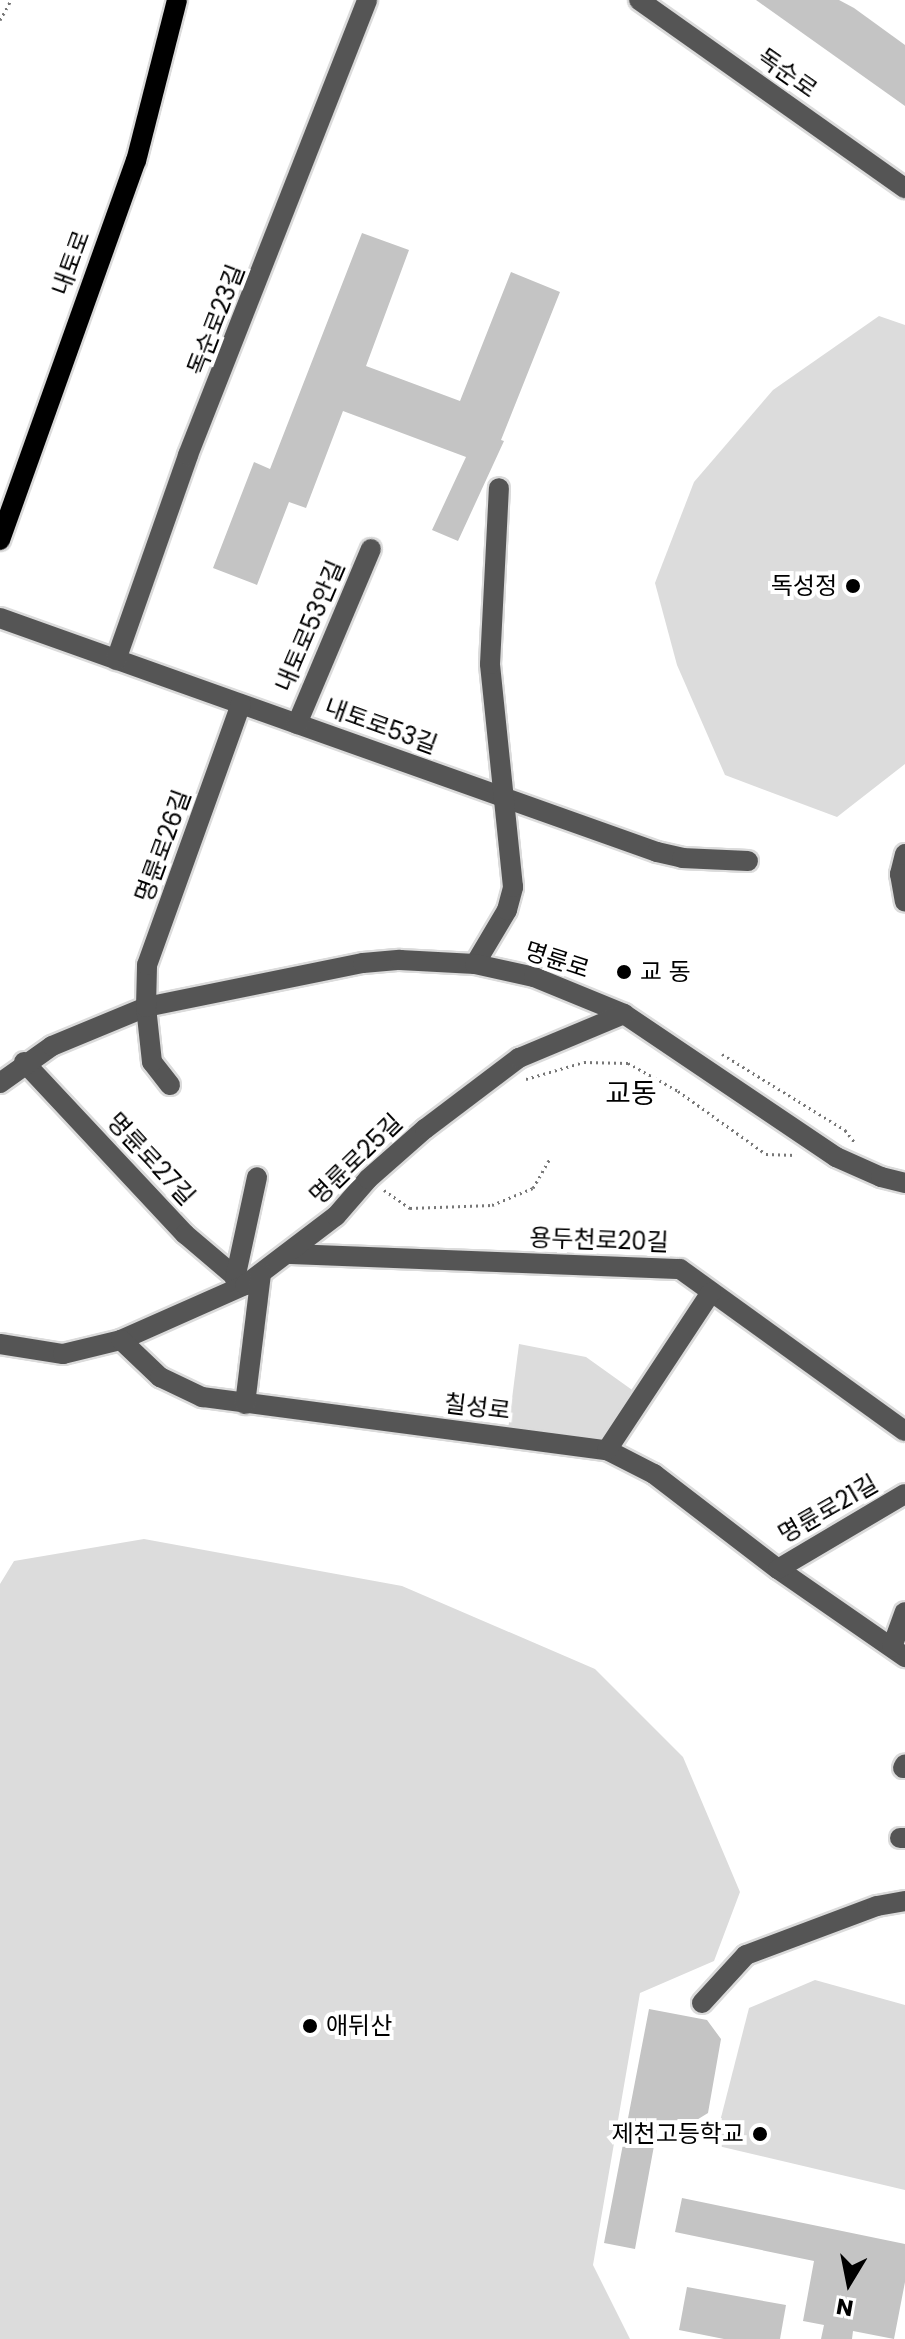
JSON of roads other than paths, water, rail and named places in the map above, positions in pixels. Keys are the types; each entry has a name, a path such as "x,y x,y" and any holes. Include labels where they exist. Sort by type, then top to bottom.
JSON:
{"main road":[{"name":"내토로","path":"0,540 136,161 177,0"}],"street":[{"name":"독순로23길","path":"116,660 188,455 367,0"},
{"name":"독순로","path":"639,0 905,188"},
{"path":"475,964 507,910 513,887 501,797 490,664 499,488"},
{"name":"내토로53안길","path":"297,724 371,549"},
{"name":"내토로53길","path":"0,618 657,852 682,858 748,861"},
{"name":"명륜로26길","path":"146,1007 147,965 241,704"},
{"path":"903,899 900,874 905,854"},
{"name":"명륜로","path":"0,1083 24,1062 52,1046 146,1007 363,963 400,960 475,964 534,977 624,1014 836,1157 881,1177 905,1183"},
{"path":"146,1007 152,1062 170,1085"},
{"name":"명륜로25길","path":"121,1340 247,1279 288,1254 336,1216 368,1179 425,1129 519,1058 624,1014"},
{"name":"명륜로27길","path":"24,1062 185,1234 247,1279"},
{"path":"245,1404 247,1279 257,1177"},
{"name":"용두천로20길","path":"288,1254 680,1269 905,1431"},
{"path":"607,1450 711,1292"},
{"path":"0,1344 63,1354 121,1340"},
{"name":"칠성로","path":"121,1340 160,1377 202,1397 607,1450 634,1460 778,1569 898,1652"},
{"name":"명륜로21길","path":"778,1569 905,1494"},
{"path":"898,1652 905,1612"},
{"path":"702,2003 746,1955 877,1906 905,1901"}],"place":[{"name":"독성정","path":"853,586"},
{"name":"교 동","path":"624,972"},
{"name":"애뒤산","path":"310,2026"},
{"name":"제천고등학교","path":"760,2134"}],"district":[{"name":"교동","path":"631,1094"}]}
